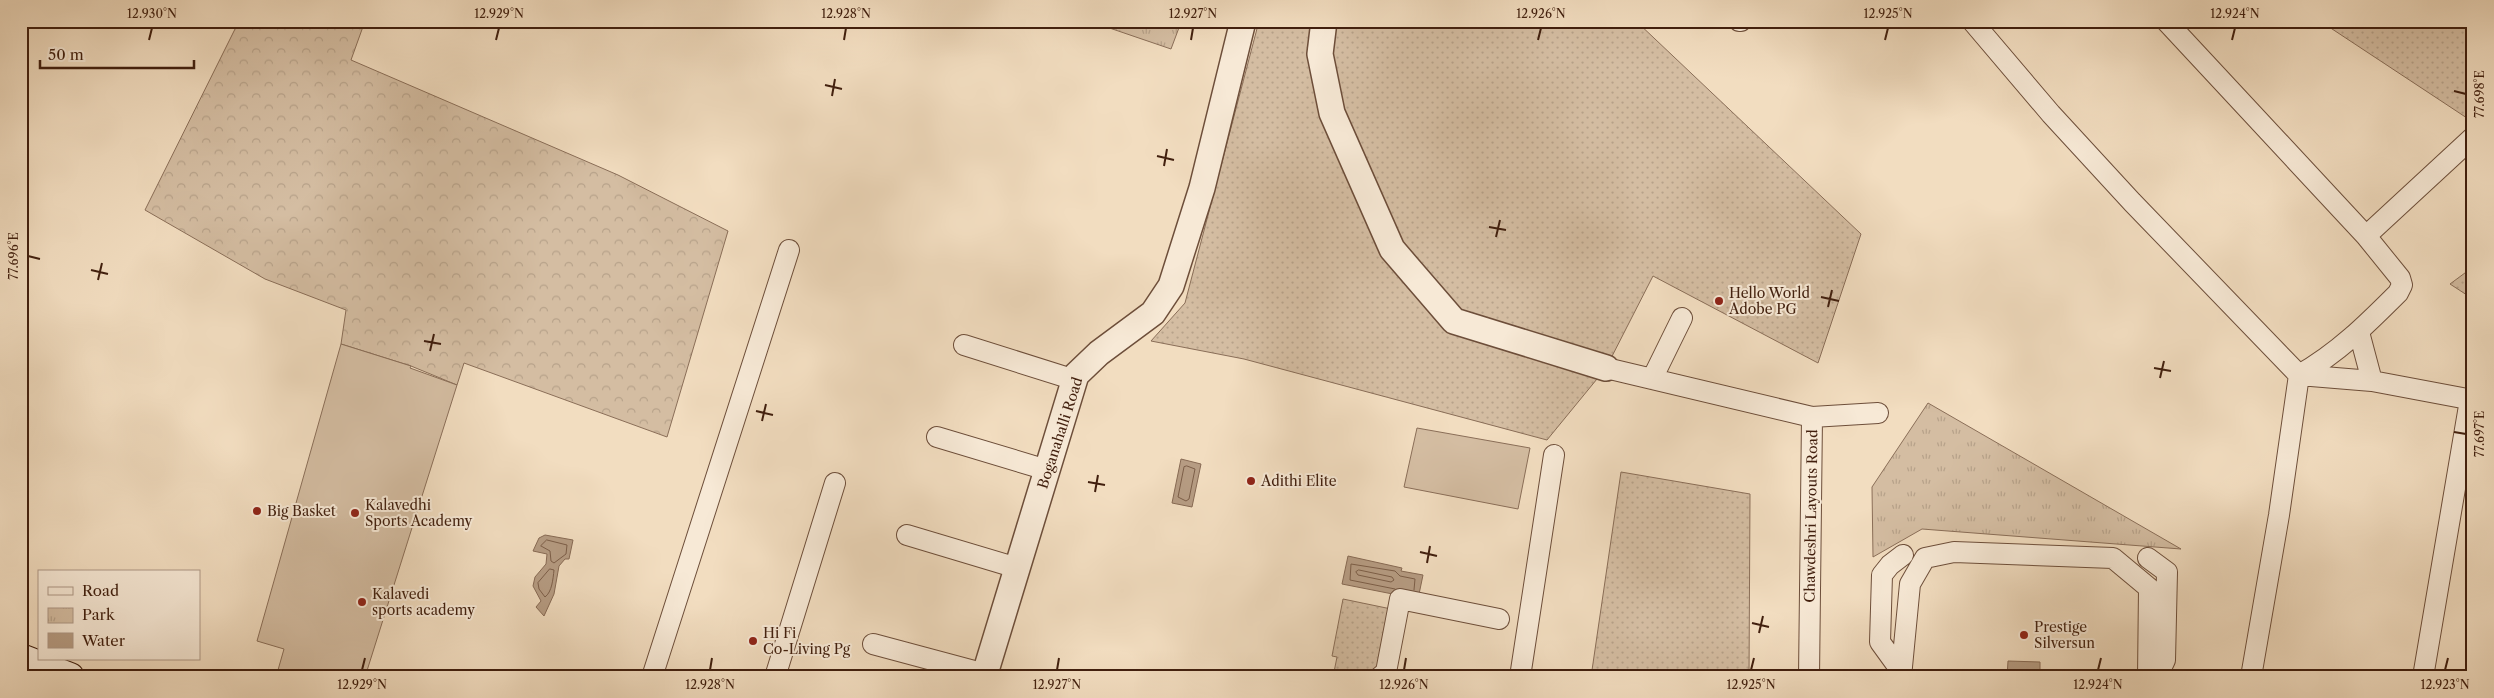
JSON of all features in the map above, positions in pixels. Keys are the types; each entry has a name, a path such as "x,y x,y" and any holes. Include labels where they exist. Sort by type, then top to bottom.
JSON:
{"main road":[{"path":"21,658 70,677"}],"street":[{"name":"Boganahalli Road","path":"985,676 1075,380 1098,353 1153,313 1171,286 1202,188 1243,21"},
{"path":"1324,21 1320,54 1332,113 1392,250 1454,321 1606,368"},
{"path":"1972,21 2051,114 2132,202 2299,375 2372,381 2472,400 2423,677"},
{"path":"2166,21 2366,236 2400,278 2402,285 2398,293 2359,332 2324,361 2299,375"},
{"path":"2366,236 2472,138"},
{"path":"652,677 789,250"},
{"path":"1652,379 1682,318"},
{"path":"2359,332 2372,381"},
{"path":"964,345 1075,380"},
{"name":"Chawdeshri Layouts Road","path":"1606,368 1812,418 1809,677"},
{"path":"2251,677 2279,515 2299,375"},
{"path":"1812,418 1878,413"},
{"path":"937,437 1048,470"},
{"path":"1520,677 1554,455"},
{"path":"775,677 835,483"},
{"path":"907,535 1017,568"},
{"path":"1901,674 1910,584 1925,558 1954,552 2113,558 2149,588 2148,677"},
{"path":"1901,674 1880,642 1882,575 1890,565 1902,556"},
{"path":"2148,558 2167,572 2165,660 2157,677"},
{"path":"1380,677 1386,672 1400,599 1498,619"},
{"path":"873,644 985,676"}],"green space":[{"path":"239,21 365,21 351,60 618,175 728,231 667,437 464,363 457,385 411,366 341,344 346,310 265,279 145,210"},
{"path":"1089,21 1169,21 1180,25 1171,49"},
{"path":"1259,21 1636,21 1861,234 1818,363 1653,276 1606,368 1547,440 1244,359 1151,341 1185,303"},
{"path":"2320,21 2465,21 2473,30 2473,122"},
{"path":"2473,267 2473,299 2450,284"},
{"name":"Kalavedhi Sports Academy","path":"341,344 411,366 410,368 457,385 365,677 276,677 284,649 257,641"},
{"path":"1928,403 2181,549 1922,529 1873,557 1872,487"},
{"path":"1417,428 1530,448 1518,509 1404,487"},
{"path":"1621,472 1750,494 1749,677 1591,677"},
{"path":"1343,599 1396,610 1376,677 1333,677 1337,657 1332,656"}],"water":[{"path":"1181,459 1201,464 1192,507 1172,503"},
{"path":"545,535 573,540 569,559 565,559 559,566 554,594 544,616 536,607 541,601 533,586 535,577 546,564 547,554 533,551 539,538"},
{"path":"1348,556 1402,568 1401,571 1423,575 1418,599 1342,584"},
{"path":"2008,661 2040,662 2040,677 2007,677"}],"place":[{"name":"Hello World Adobe PG","path":"1719,301"},
{"name":"Adithi Elite","path":"1251,481"},
{"name":"Big Basket","path":"257,511"},
{"name":"Kalavedhi Sports Academy","path":"355,513"},
{"name":"Kalavedi sports academy","path":"362,602"},
{"name":"Prestige Silversun","path":"2024,635"},
{"name":"Hi Fi Co-Living Pg","path":"753,641"}]}
